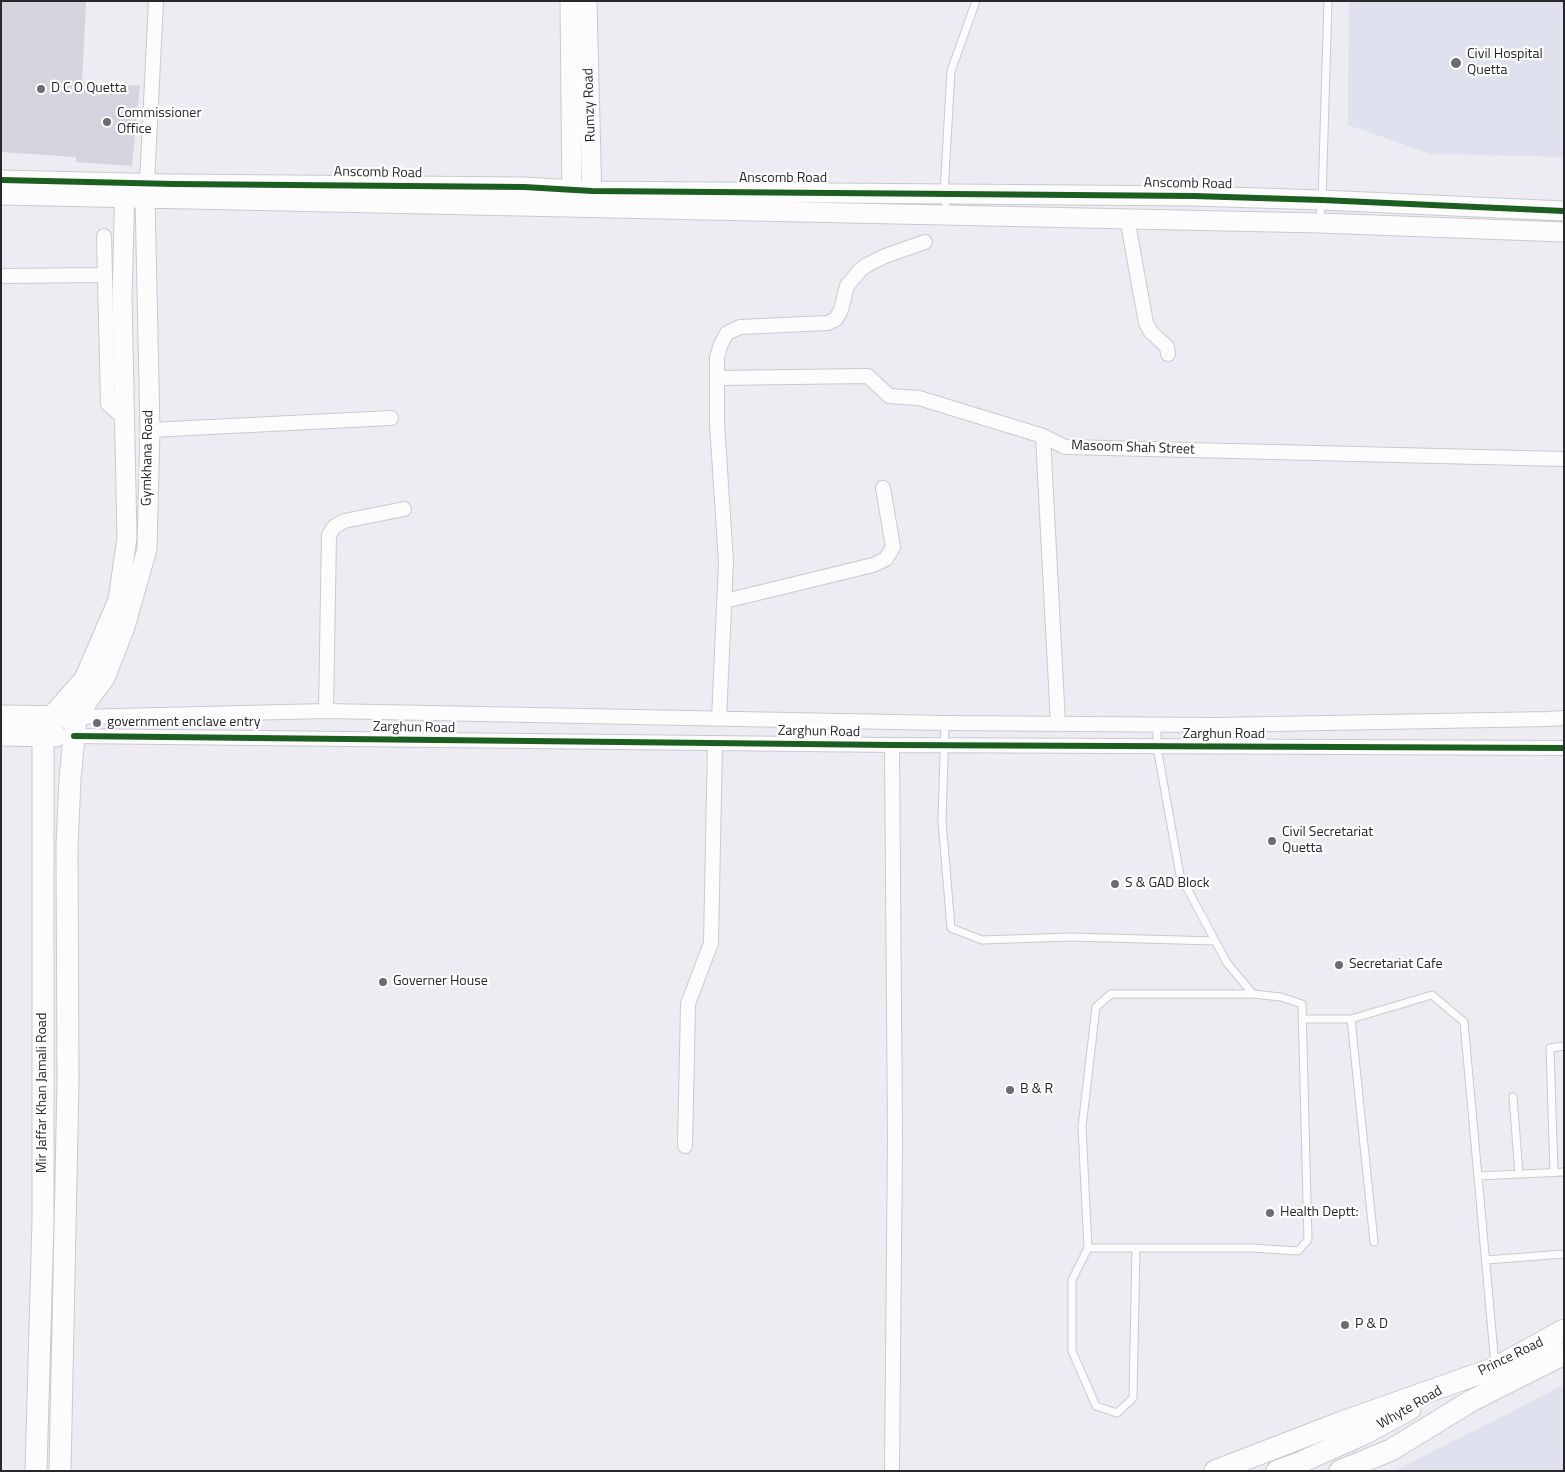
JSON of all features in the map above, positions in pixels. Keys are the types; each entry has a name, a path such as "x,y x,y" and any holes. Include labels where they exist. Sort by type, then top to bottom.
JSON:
{"main road":[{"name":"Zarghun Road","path":"1,716 51,716 75,727"},
{"name":"Mir Jaffar Khan Jamali Road","path":"36,1471 43,1221 43,736 51,716"},
{"name":"Zarghun Road","path":"1,735 43,736 75,727"},
{"name":"Mir Jaffar Khan Jamali Road","path":"60,1471 68,1081 67,846 75,727"},
{"name":"Prince Road","path":"1471,1401 1496,1378 1564,1330"},
{"name":"Prince Road","path":"1458,1382 1496,1378 1564,1354"},
{"name":"Whyte Road","path":"1364,1434 1458,1382"},
{"name":"Whyte Road","path":"1215,1471 1342,1422 1458,1382"},
{"name":"Whyte Road","path":"1364,1434 1471,1401"},
{"name":"Whyte Road","path":"1340,1471 1391,1450 1471,1401"},
{"path":"1277,1471 1364,1434"}],"street":[{"path":"146,190 156,1"},
{"name":"Rumzy Road","path":"570,1 572,198"},
{"name":"Rumzy Road","path":"587,1 592,199"},
{"name":"Anscomb Road","path":"1,180 124,190"},
{"path":"51,716 84,679 118,600 127,538 122,297 124,190"},
{"name":"Anscomb Road","path":"1,195 146,190 572,198 947,214 1319,222 1560,233"},
{"name":"Gymkhana Road","path":"75,727 105,678 125,627 147,549 150,430 146,190"},
{"name":"Anscomb Road","path":"592,199 944,193 1322,200 1564,211"},
{"path":"1127,218 1146,323 1151,332 1167,347 1168,354"},
{"path":"104,236 108,404 117,412 124,411"},
{"path":"719,719 726,562 717,424 717,357 720,344 727,333 740,327 828,324 836,319 841,310 847,286 860,270 886,256 925,242"},
{"path":"1,276 104,275"},
{"name":"Masoom Shah Street","path":"717,378 868,376 889,396 919,398 1043,436 1065,446 1564,459"},
{"path":"150,430 391,418"},
{"path":"1043,436 1058,724"},
{"path":"725,601 873,565 886,559 892,547 883,488"},
{"path":"326,711 329,535 334,527 344,521 404,509"},
{"name":"Zarghun Road","path":"75,727 326,711 945,723 1157,725 1548,720 1564,718"},
{"name":"Zarghun Road","path":"75,727 715,743 1564,748"},
{"path":"685,1146 688,1004 711,943 715,743"},
{"path":"892,745 895,1138 892,1471"}],"lane":[{"path":"947,214 944,193 951,71 976,1"},
{"path":"1319,222 1322,200 1328,1"},
{"path":"945,723 942,821 951,928 982,940 1070,937 1215,941"},
{"path":"1157,725 1157,747 1180,875 1227,963 1253,994"},
{"path":"1088,1248 1136,1248 1252,1248 1298,1251 1308,1240 1302,1004 1281,997 1253,994 1111,994 1096,1007 1082,1127 1088,1248 1072,1280 1072,1351 1096,1406 1117,1413 1133,1398 1136,1248"},
{"path":"1302,1019 1351,1019 1432,995 1464,1022 1496,1378"},
{"path":"1351,1019 1374,1242"},
{"path":"1554,1172 1550,1048 1564,1046"},
{"path":"1513,1097 1519,1174"},
{"path":"1478,1176 1564,1172"},
{"path":"1486,1260 1564,1254"}],"shaded area":[{"name":"Civil Hospital Quetta","path":"1349,1 1564,1 1564,157 1431,154 1348,125"},
{"path":"1564,1385 1564,1471 1394,1471"}],"building":[{"name":"D C O Quetta","path":"1,1 86,1 82,82 140,86 132,166 76,162 76,157 1,152"}],"cycle path":[{"path":"1,180 174,184 524,187 592,191 1194,196 1564,211"},
{"path":"74,736 892,745 1564,748"}],"place":[{"name":"Civil Hospital Quetta","path":"1456,63"},
{"name":"D C O Quetta","path":"41,89"},
{"name":"Commissioner Office","path":"107,122"},
{"name":"government enclave entry","path":"97,723"},
{"name":"Civil Secretariat Quetta","path":"1272,841"},
{"name":"S & GAD Block","path":"1115,884"},
{"name":"Secretariat Cafe","path":"1339,965"},
{"name":"Governer House","path":"383,982"},
{"name":"B & R","path":"1010,1090"},
{"name":"Health Deptt:","path":"1270,1213"},
{"name":"P & D","path":"1345,1325"}]}
